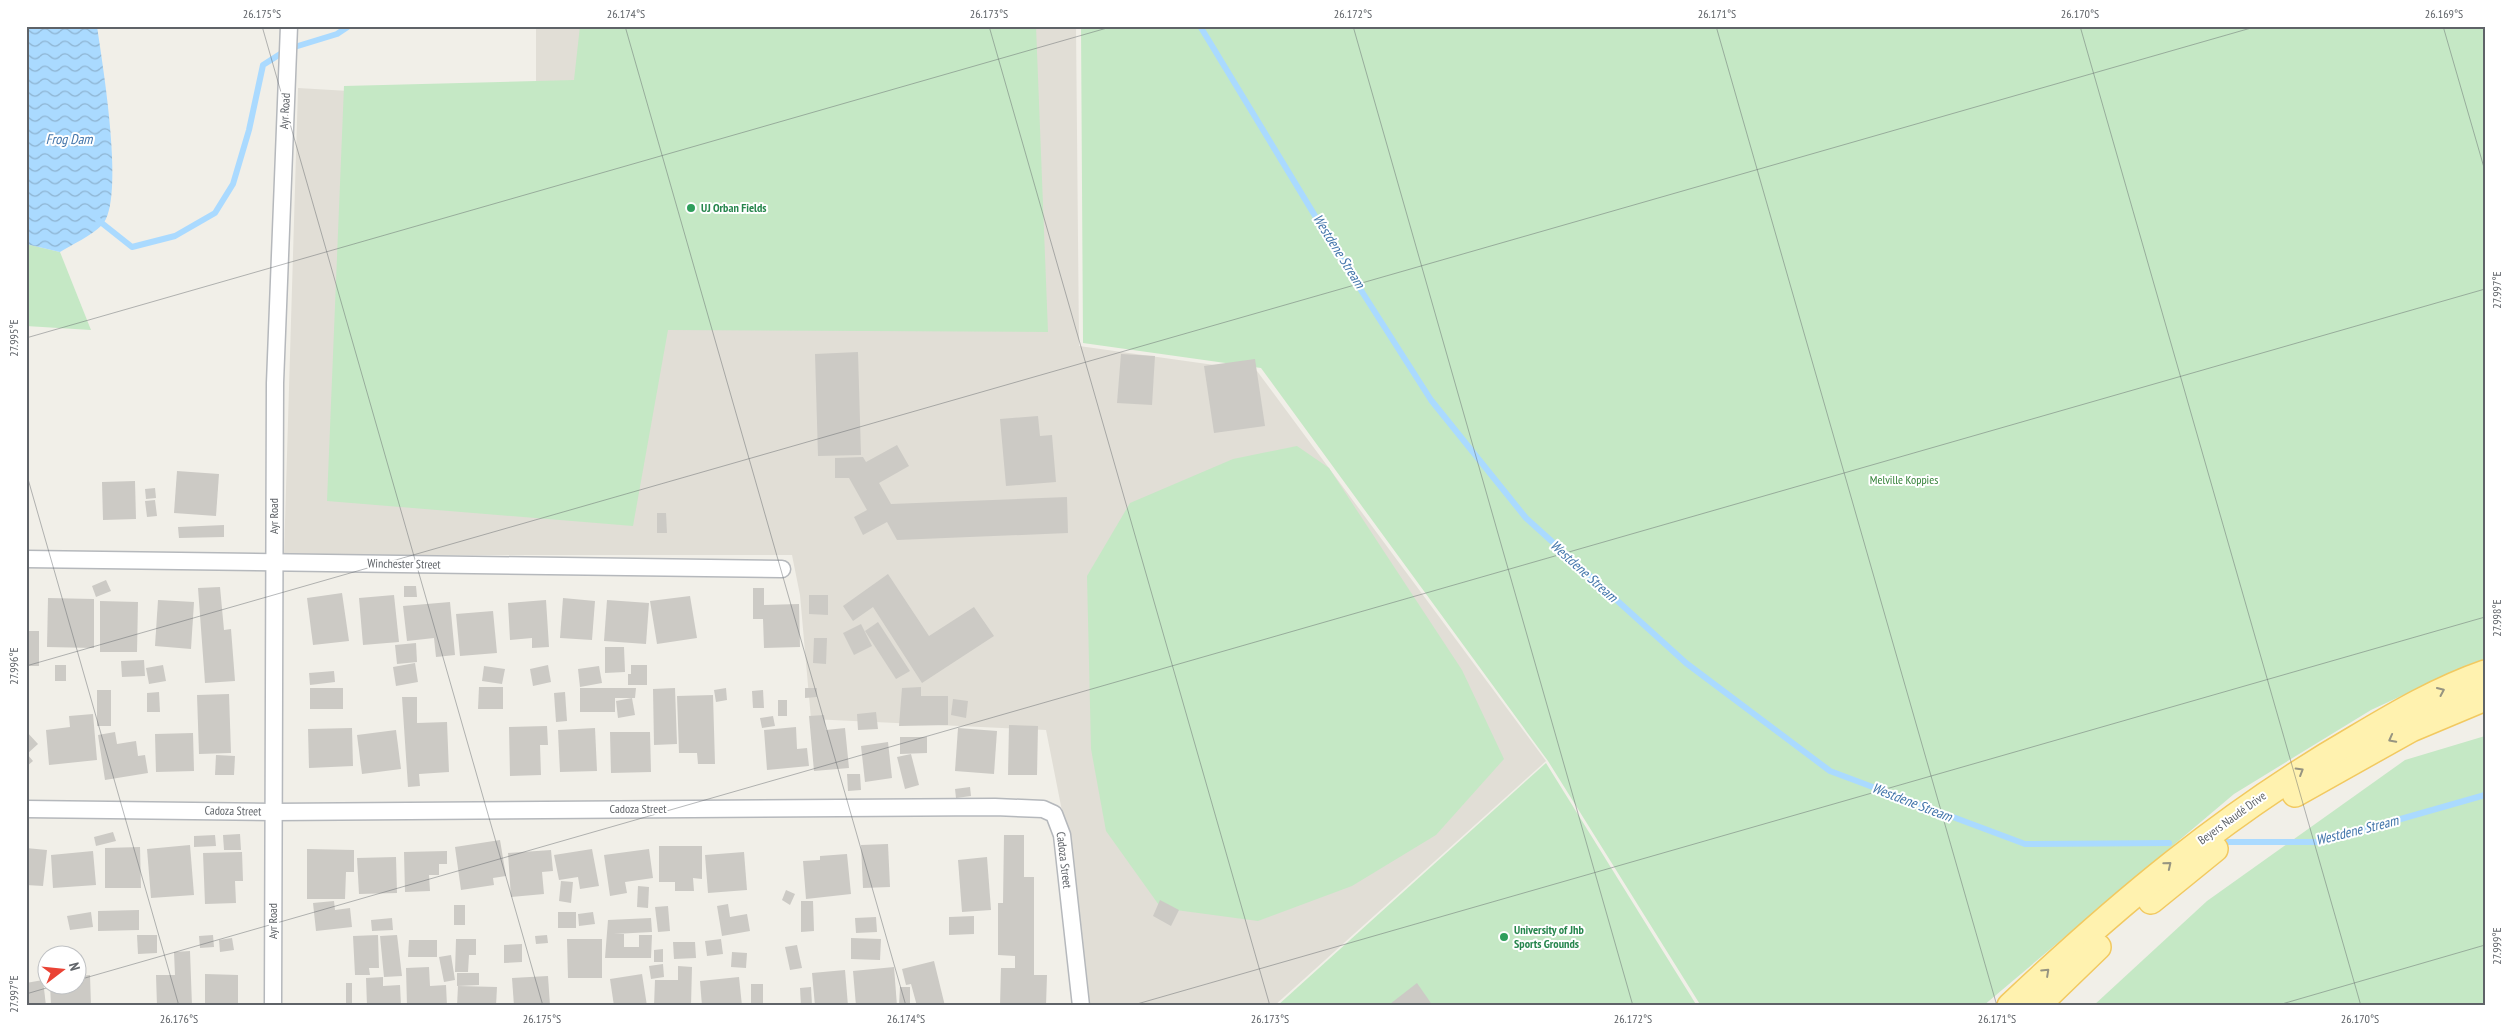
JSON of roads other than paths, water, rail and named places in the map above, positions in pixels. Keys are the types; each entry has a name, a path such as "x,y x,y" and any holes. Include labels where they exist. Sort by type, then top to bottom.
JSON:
{"main road":[{"name":"Beyers Naudé Drive","path":"2010,1006 2138,890 2176,858 2247,806 2288,778 2404,710 2439,692 2485,673"},
{"name":"Beyers Naudé Drive","path":"2036,1006 2100,944 2148,903 2255,820 2356,758 2411,729 2485,698"}],"street":[{"name":"Ayr Road","path":"273,1006 275,374 289,26"},
{"name":"Winchester Street","path":"26,558 782,569"},
{"name":"Cadoza Street","path":"26,809 273,812 996,807 1043,809 1054,814 1062,835 1081,1006"}],"water":[{"name":"Frog Dam","path":"26,26 97,26 110,130 112,189 109,211 98,229 60,252 26,244"}],"waterway":[{"path":"98,220 132,247 175,236 215,213 233,184 249,130 263,65 288,49 337,34 349,26"},
{"name":"Westdene Stream","path":"1200,26 1343,262 1431,400 1526,518 1686,663 1830,771 2025,844 2169,843"},
{"name":"Westdene Stream","path":"2225,842 2320,842 2485,795"}],"place":[{"name":"UJ Orban Fields","path":"691,208"},
{"name":"University of Jhb Sports Grounds","path":"1504,937"}],"park label":[{"name":"Melville Koppies","path":"1904,480"}]}
